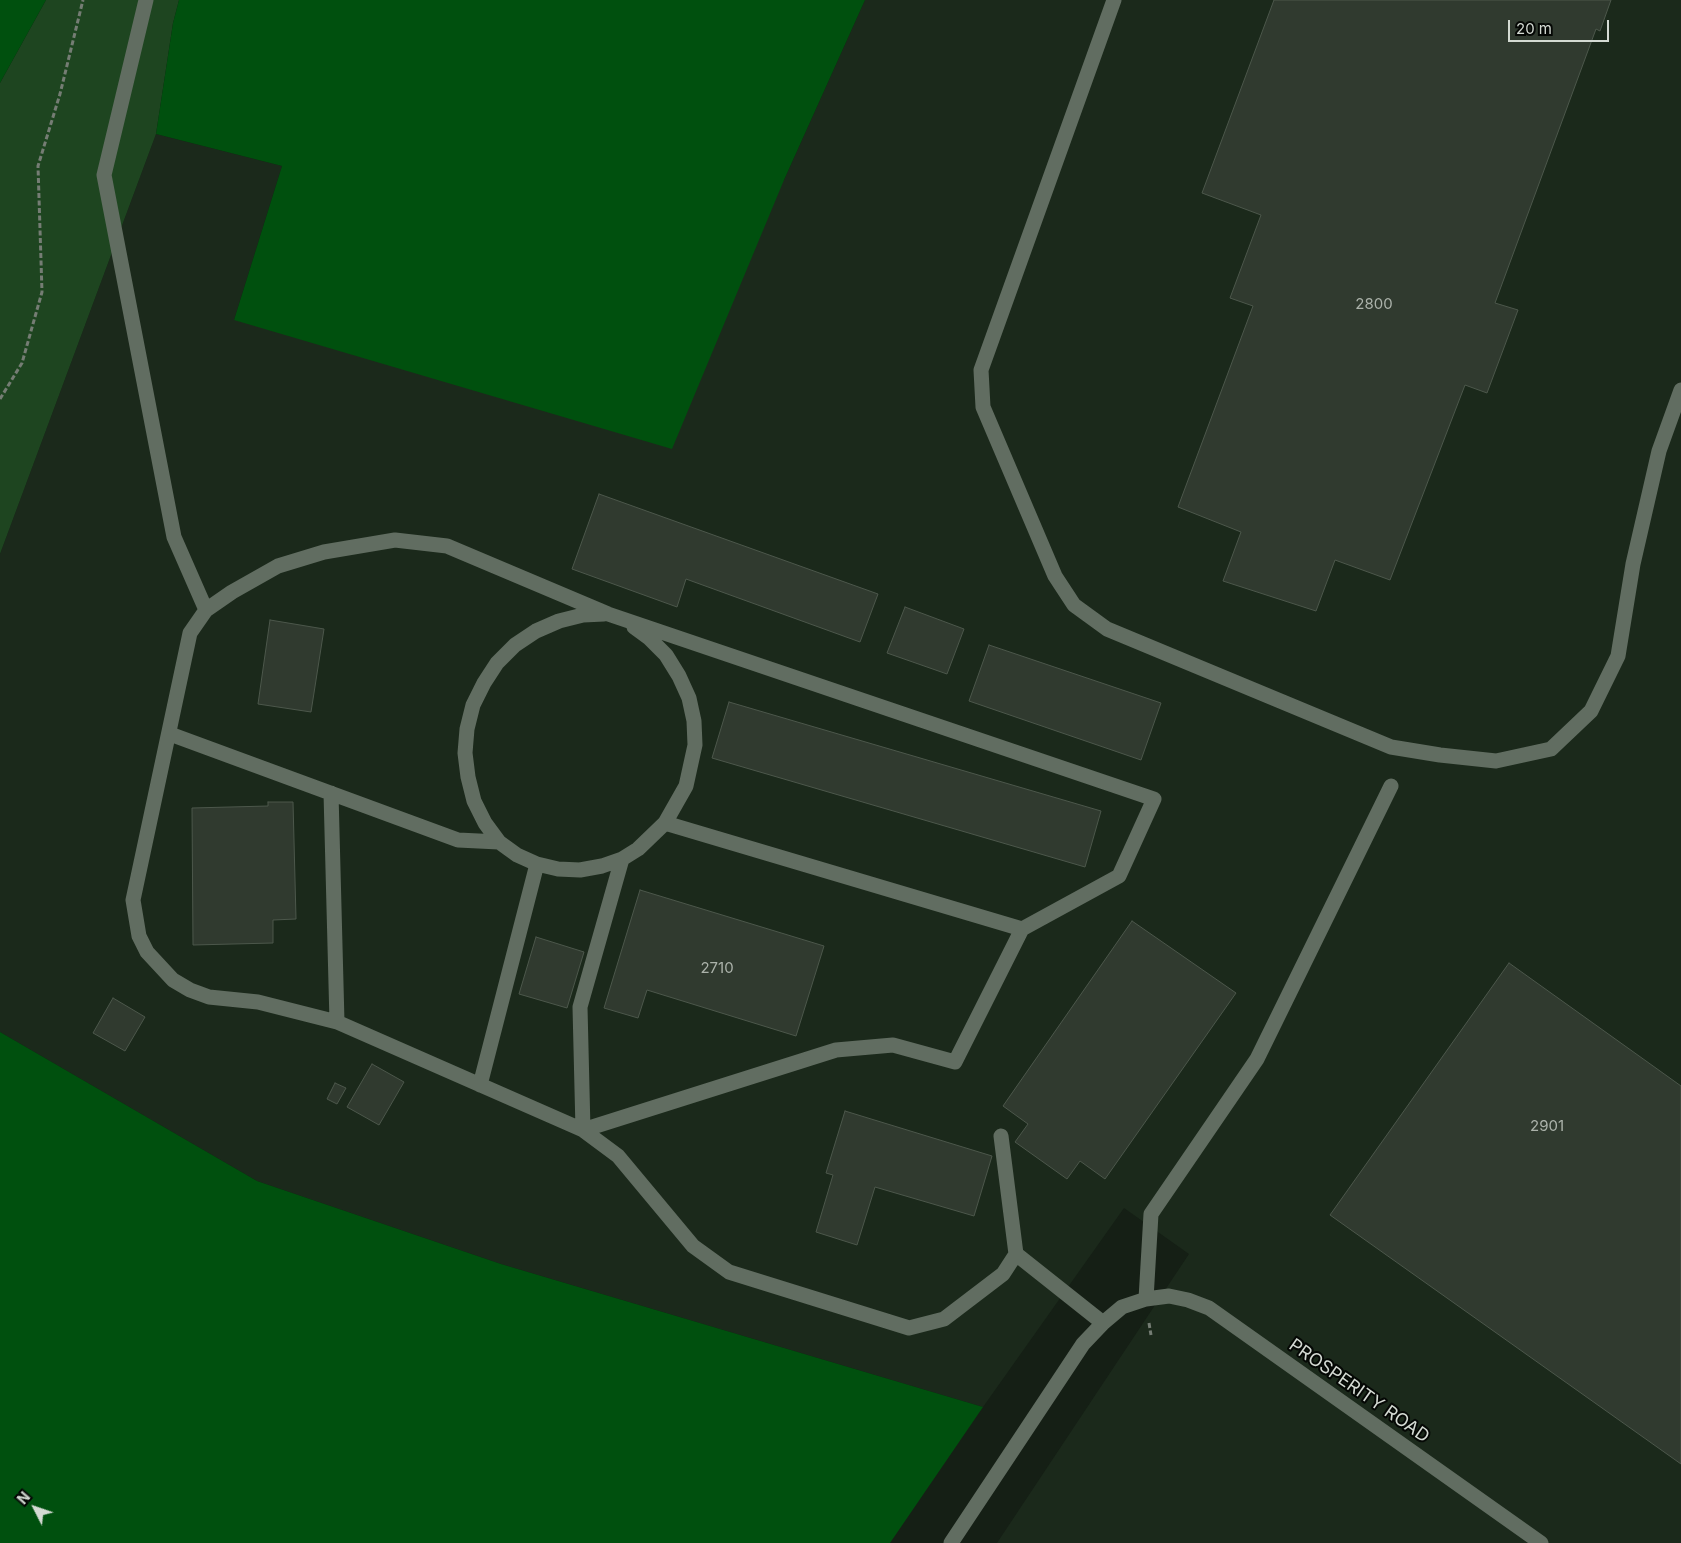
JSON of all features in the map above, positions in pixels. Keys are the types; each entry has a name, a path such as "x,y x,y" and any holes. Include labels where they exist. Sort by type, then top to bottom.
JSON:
{"street":[{"path":"146,0 104,175 174,537 206,610"},
{"path":"1114,0 981,370 983,407 1055,576 1074,605 1107,629 1391,747 1496,761 1551,749 1592,711 1618,656 1633,564 1659,451 1681,390"},
{"path":"584,1130 836,1050 893,1045 955,1062 1022,928 1118,876 1154,799 608,614 583,615 559,621 536,631 515,646 497,663 473,705 467,729 465,753 468,777 474,801 485,822 499,842 517,855 537,864 558,869 580,870 602,866 622,859 638,850 665,822 680,799 692,766 695,745 694,721 689,698 679,676 666,656 649,638 630,624 608,614 447,546 395,540 324,552 278,566 232,592 206,610 190,632 178,683 170,734 133,900 139,936 147,952 173,980 190,990 209,996 258,1002 337,1022 584,1130 618,1156 692,1246 729,1272 909,1328 944,1319 1003,1274 1016,1254 1001,1136"},
{"path":"170,734 458,840 499,842"},
{"path":"1146,1299 1151,1214 1257,1059 1391,786"},
{"path":"331,793 337,1022"},
{"path":"665,822 1022,928"},
{"path":"584,1130 580,1008 622,859"},
{"path":"480,1085 537,864"},
{"path":"1016,1254 1103,1323"},
{"name":"PROSPERITY ROAD","path":"951,1543 1083,1344 1122,1307 1146,1299 1169,1296 1209,1308 1540,1543"}],"path":[{"path":"0,400 22,363 42,292 38,166 60,94 83,0"}],"shaded area":[{"path":"865,0 1681,0 1681,1543 997,1543 1189,1254 1124,1208 983,1407 501,1264 257,1181 0,1032 0,554 156,134 282,166 234,320 784,180"}],"green space":[{"path":"0,0 46,0 0,83"},
{"path":"46,0 179,0 173,23 156,134 0,554 0,83"},
{"path":"179,0 865,0 784,180 672,449 234,320 282,166 156,134 173,23"},
{"path":"0,1032 257,1181 501,1264 983,1407 890,1543 0,1543"}],"building":[{"path":"1274,0 1611,0 1600,31 1596,29 1495,303 1518,310 1487,393 1465,385 1390,580 1335,560 1316,611 1223,581 1241,532 1178,507 1253,306 1230,298 1261,215 1202,193"},
{"path":"599,494 878,594 860,642 686,579 677,607 572,569"},
{"path":"905,607 964,629 947,674 887,653"},
{"path":"270,620 324,629 311,712 258,704"},
{"path":"989,645 1161,703 1141,760 969,701"},
{"path":"729,702 1101,811 1085,867 712,758"},
{"path":"268,802 293,802 296,919 273,920 273,943 193,945 192,808 268,806"},
{"path":"640,890 824,946 796,1036 647,990 638,1018 604,1008"},
{"path":"1132,921 1236,993 1105,1179 1080,1161 1067,1179 1015,1142 1028,1124 1003,1106"},
{"path":"536,937 584,952 567,1008 519,994"},
{"path":"1509,963 1681,1086 1681,1464 1330,1215"},
{"path":"113,998 145,1017 125,1051 93,1033"},
{"path":"372,1064 404,1082 379,1125 347,1107"},
{"path":"335,1083 346,1088 337,1104 327,1099"},
{"path":"845,1111 992,1156 974,1216 875,1187 857,1245 816,1232 833,1175 826,1173"}]}
